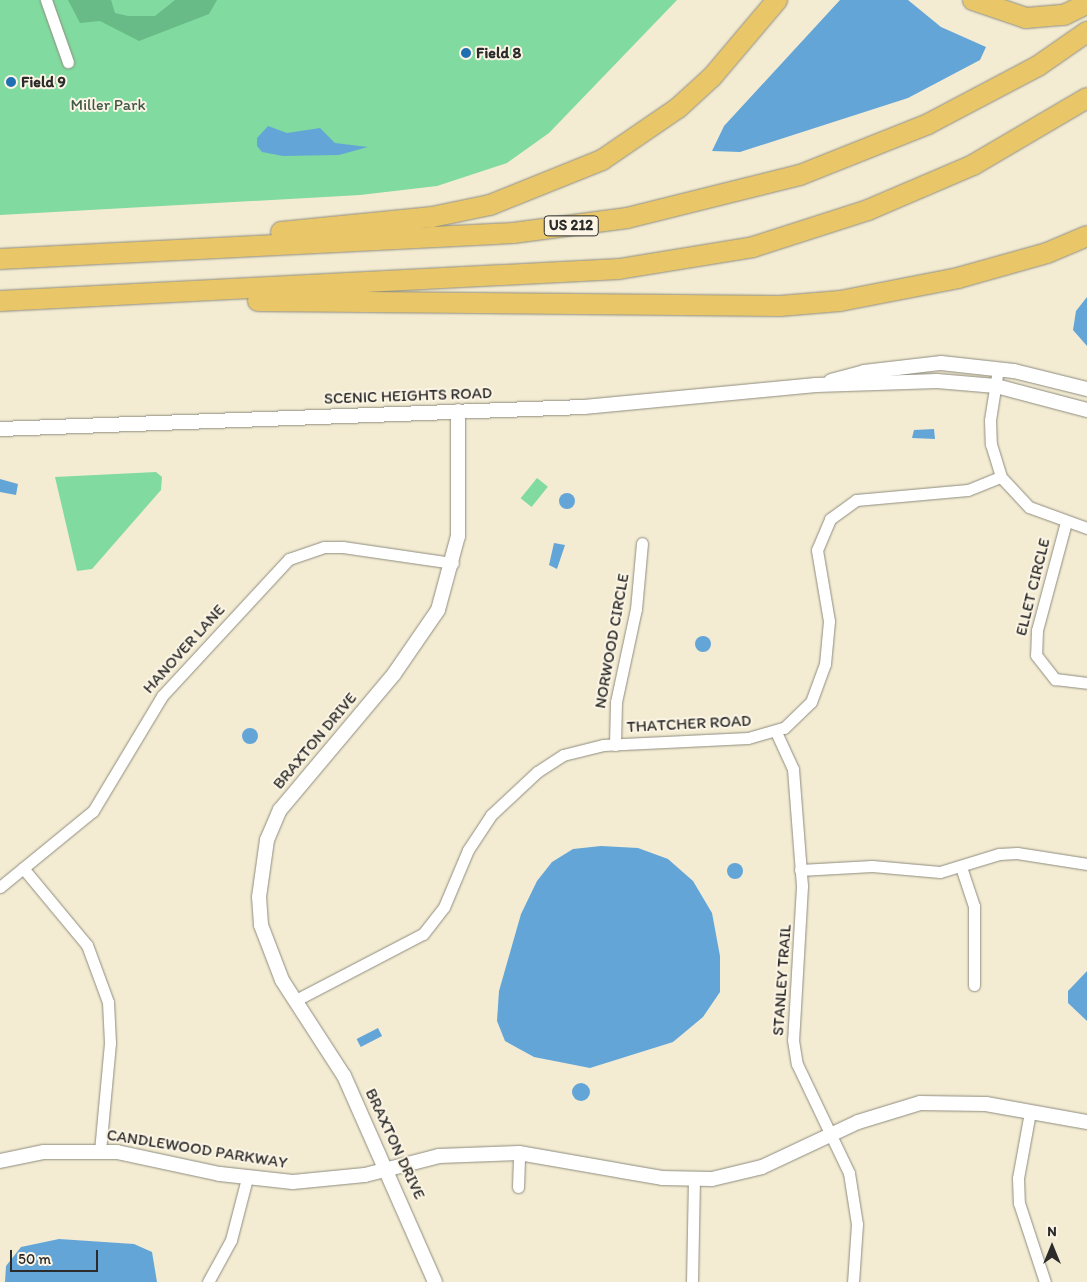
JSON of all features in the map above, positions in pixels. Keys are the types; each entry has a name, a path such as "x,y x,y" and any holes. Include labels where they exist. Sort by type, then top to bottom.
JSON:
{"highway":[{"path":"8,258 94,244 432,217 535,190 602,160 678,108 712,78 777,0"},
{"path":"973,0 1026,18 1064,15 1087,4"},
{"name":"US 212","path":"8,258 512,233 627,218 800,174 918,127 1000,87 1087,32"},
{"path":"0,301 618,269 753,247 868,210 973,165 1087,98"},
{"path":"22,300 780,306 840,301 958,278 1047,253 1087,236"}],"street":[{"path":"46,0 68,62"},
{"name":"SCENIC HEIGHTS ROAD","path":"816,385 864,372 941,363 998,369 1087,389"},
{"name":"ELLET CIRCLE","path":"998,369 991,444 1001,477 1029,507 1066,522 1087,528"},
{"name":"SCENIC HEIGHTS ROAD","path":"0,429 584,407 816,385 938,381 996,386 1087,410"},
{"name":"BRAXTON DRIVE","path":"435,1282 388,1168 344,1076 282,980 261,925 259,897 267,840 299,783 424,636 438,610 453,563 459,520 458,412"},
{"name":"THATCHER ROAD","path":"296,1000 423,934 444,906 478,831 537,772 578,750 614,745 748,738 776,732 811,702 826,664 829,620 817,550 830,519 856,500 968,490 1001,477"},
{"name":"ELLET CIRCLE","path":"1066,522 1037,630 1036,655 1055,679 1087,683"},
{"name":"NORWOOD CIRCLE","path":"614,745 616,702 636,609 642,543"},
{"name":"HANOVER LANE","path":"0,886 93,811 162,696 289,559 324,547 343,547 453,563"},
{"name":"STANLEY TRAIL","path":"776,732 793,769 804,912 793,1040 797,1064 832,1135 854,1199 853,1282"},
{"path":"800,870 872,866 919,873 961,867 1017,853 1087,864"},
{"path":"961,867 974,906 974,985"},
{"path":"23,868 87,945 108,1002 110,1043 100,1151"},
{"name":"CANDLEWOOD PARKWAY","path":"0,1161 44,1152 100,1151 246,1178 328,1181 478,1152 519,1153 694,1179 762,1168 888,1110 920,1103 954,1101 1087,1122"},
{"path":"1030,1112 1018,1178 1019,1203 1046,1282"},
{"path":"518,1187 519,1153"},
{"path":"208,1282 231,1240 246,1178"},
{"path":"692,1282 694,1179"}],"green space":[{"name":"Miller Park","path":"0,0 677,0 549,133 507,163 437,186 360,195 0,215"},
{"path":"68,0 111,0 115,13 128,16 155,16 175,0 217,0 209,14 139,41 100,21 80,23"},
{"path":"156,472 162,477 161,490 92,569 77,571 55,477"},
{"path":"537,478 548,487 532,507 521,498"}],"water":[{"path":"840,0 908,0 941,27 986,47 980,60 908,98 740,152 712,151 724,126"},
{"path":"268,126 287,133 320,128 335,143 368,147 339,155 283,156 262,152 257,146 257,138"},
{"path":"1087,297 1087,346 1073,330 1076,311"},
{"path":"934,429 935,439 912,438 914,430"},
{"path":"0,479 18,484 16,495 0,492"},
{"path":"567,493 573,495 575,501 573,507 567,509 561,507 559,501 561,495"},
{"path":"554,543 565,545 557,569 549,565"},
{"path":"700,636 706,636 711,641 709,650 700,652 695,647 695,641"},
{"path":"250,728 256,730 258,736 256,742 250,744 244,742 242,736 244,730"},
{"path":"601,846 638,848 668,859 693,881 712,913 720,956 720,992 703,1017 673,1042 590,1068 534,1057 505,1041 497,1021 499,991 521,914 537,881 552,862 573,849"},
{"path":"735,863 741,865 743,871 741,877 735,879 729,877 727,871 729,865"},
{"path":"1087,971 1087,1021 1068,1003 1068,991"},
{"path":"378,1028 382,1036 361,1047 357,1039"},
{"path":"581,1083 587,1086 590,1092 587,1098 581,1101 575,1098 572,1092 575,1086"},
{"path":"59,1239 134,1244 152,1252 157,1282 5,1282 6,1266 21,1247"}],"place":[{"name":"Field 8","path":"466,53"},
{"name":"Field 9","path":"11,82"}]}
